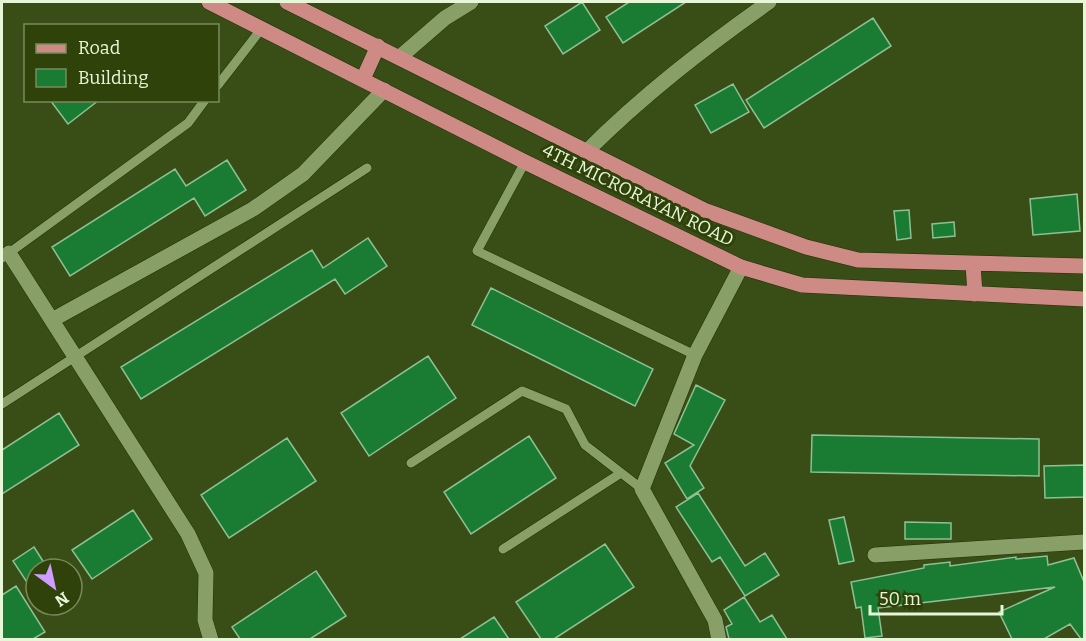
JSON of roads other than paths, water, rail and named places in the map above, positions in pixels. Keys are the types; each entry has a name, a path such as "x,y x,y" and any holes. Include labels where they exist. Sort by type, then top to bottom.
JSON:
{"main road":[{"name":"4TH MICRORAYAN ROAD","path":"209,2 525,162 741,267 802,285 1084,299"},
{"name":"4TH MICRORAYAN ROAD","path":"287,2 704,210 806,247 858,260 1084,266"},
{"path":"363,79 378,46"},
{"path":"973,264 975,294"}],"street":[{"path":"400,57 445,18 471,2"},
{"path":"586,152 626,112 678,69 769,2"},
{"path":"52,320 243,215 279,192 303,174 384,90"},
{"path":"5,256 52,320 188,534 206,573 205,620 211,639"},
{"path":"719,639 715,620 642,489 695,355 741,267"},
{"path":"875,555 1084,542"}],"lane":[{"path":"219,84 262,28"},
{"path":"5,256 188,123 204,102"},
{"path":"525,162 477,251 695,355"},
{"path":"2,404 367,168"},
{"path":"411,463 522,391 566,409 585,445 642,489"},
{"path":"503,549 621,473"}]}
